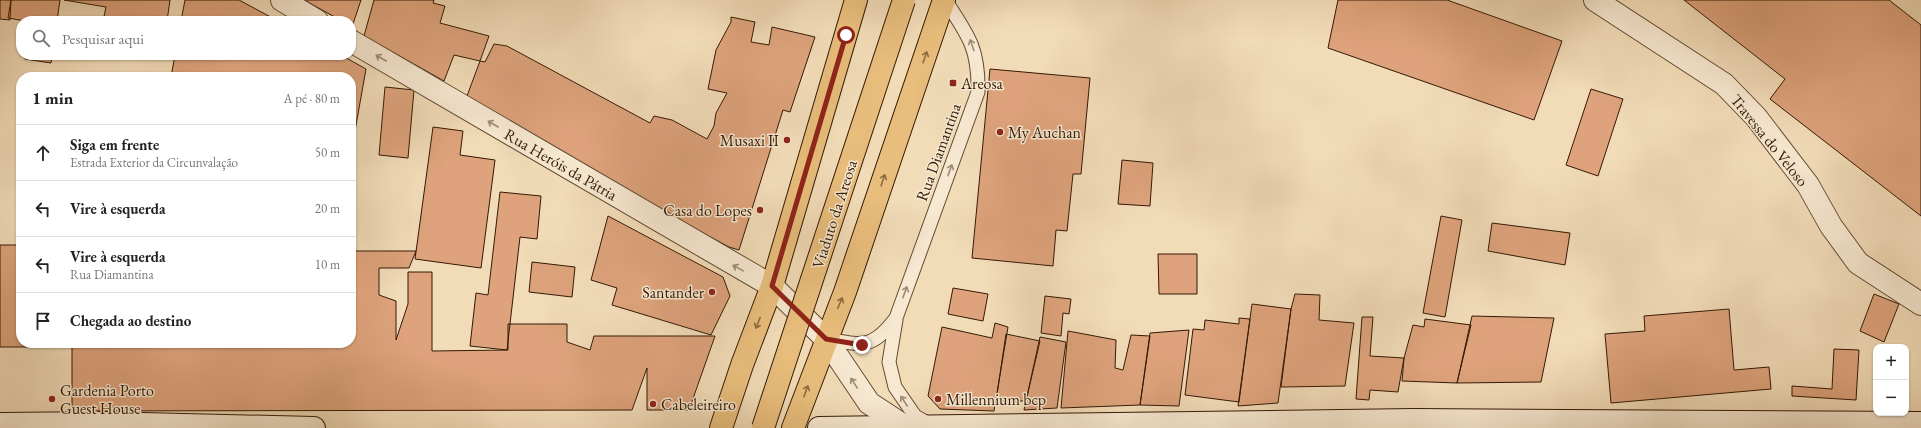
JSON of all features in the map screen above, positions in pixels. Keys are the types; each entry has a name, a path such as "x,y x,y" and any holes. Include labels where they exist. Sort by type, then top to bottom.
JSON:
{"main road":[{"path":"282,0 309,16"},
{"path":"721,428 742,365 772,286 856,0"},
{"name":"Viaduto da Areosa","path":"763,428 904,0"},
{"path":"792,428 845,292 944,0"},
{"name":"Travessa do Veloso","path":"1595,0 1724,84 1756,117 1808,186 1831,226 1858,263 1921,304"},
{"name":"Rua Heróis da Pátria","path":"356,44 772,286 826,339 869,403 904,426"},
{"path":"0,424 101,423 314,428"},
{"path":"819,428 904,426 1921,423"}],"lane":[{"name":"Rua Diamantina","path":"933,426 915,416 895,387 889,362 896,318 978,92 979,69 970,37 944,0"},
{"name":"Rua Diamantina","path":"826,339 862,345 874,340 885,332 896,318"}],"building":[{"path":"0,0 11,0 10,20 0,19"},
{"path":"11,0 60,0 58,16 16,16 16,19 8,18"},
{"path":"64,0 170,0 168,16 104,16 106,7"},
{"path":"185,0 239,0 269,16 182,16"},
{"path":"304,0 361,0 356,16 333,16"},
{"path":"374,0 434,0 433,3 445,6 440,23 489,36 480,61 454,55 444,81 364,36"},
{"path":"1338,0 1447,0 1562,41 1534,120 1328,48"},
{"path":"1684,0 1889,0 1921,25 1921,216 1770,99 1785,79"},
{"path":"731,17 755,22 751,42 769,45 772,27 815,37 790,112 783,110 739,250 729,247 664,212 467,96 480,61 485,62 494,44 507,46 650,123 654,116 672,120 707,139 714,126 716,113 727,93 708,89 716,50 731,22"},
{"path":"32,60 51,60 51,63"},
{"path":"174,60 350,60 366,69 356,125 356,72 172,72"},
{"path":"990,69 1090,78 1081,174 1073,174 1067,231 1056,230 1053,266 972,258"},
{"path":"385,87 414,90 408,158 379,155"},
{"path":"1591,89 1623,99 1598,176 1566,165"},
{"path":"433,127 463,131 460,155 495,160 481,268 415,259"},
{"path":"1122,160 1153,163 1150,206 1118,204"},
{"path":"500,192 541,196 537,239 520,237 507,350 470,346 476,293 488,295"},
{"path":"608,216 723,277 730,296 711,335 612,305 617,288 591,280"},
{"path":"1441,216 1462,220 1445,317 1423,313"},
{"path":"1492,223 1570,233 1565,265 1488,251"},
{"path":"0,245 16,245 16,347 0,347"},
{"path":"356,251 416,251 409,268 379,268 379,295 396,301 396,340 408,304 408,272 432,272 432,351 508,350 508,324 567,324 567,342 590,350 594,336 715,336 689,410 647,410 647,368 632,410 80,411 72,408 72,348 356,348"},
{"path":"1158,254 1197,254 1197,294 1159,294"},
{"path":"532,262 575,267 572,297 529,292"},
{"path":"953,288 988,294 983,321 948,314"},
{"path":"1295,294 1320,295 1319,320 1354,323 1345,386 1281,387 1291,309"},
{"path":"1874,294 1899,304 1884,342 1860,331"},
{"path":"1045,296 1071,299 1069,314 1063,313 1061,336 1041,333"},
{"path":"1252,304 1291,309 1278,403 1238,406"},
{"path":"1729,309 1734,370 1769,367 1771,389 1611,403 1605,334 1645,331 1644,316"},
{"path":"1472,316 1554,318 1541,382 1457,383"},
{"path":"1362,317 1373,317 1370,356 1404,358 1398,392 1370,390 1369,400 1356,399"},
{"path":"1239,318 1250,319 1239,402 1185,395 1193,329 1204,330 1205,320 1239,324"},
{"path":"1425,319 1471,325 1457,383 1402,381 1404,358 1413,325 1424,327"},
{"path":"995,323 1008,327 994,411 940,409 928,396 942,327 992,338"},
{"path":"1189,330 1179,406 1140,405 1150,333"},
{"path":"1068,331 1116,340 1115,368 1123,370 1131,335 1150,336 1140,405 1061,408"},
{"path":"1006,334 1040,341 1026,401 996,401"},
{"path":"1040,337 1066,342 1057,408 1024,410"},
{"path":"1834,349 1859,350 1856,400 1792,396 1792,386 1832,389"}],"place":[{"name":"Areosa","path":"953,83"},
{"name":"My Auchan","path":"1000,132"},
{"name":"Musaxi II","path":"787,140"},
{"name":"Casa do Lopes","path":"760,210"},
{"name":"Santander","path":"712,292"},
{"name":"Gardenia Porto Guest House","path":"52,399"},
{"name":"Millennium bcp","path":"938,399"},
{"name":"Cabeleireiro","path":"653,404"}],"route":[{"path":"846,35 772,286 826,339 862,345"}]}
